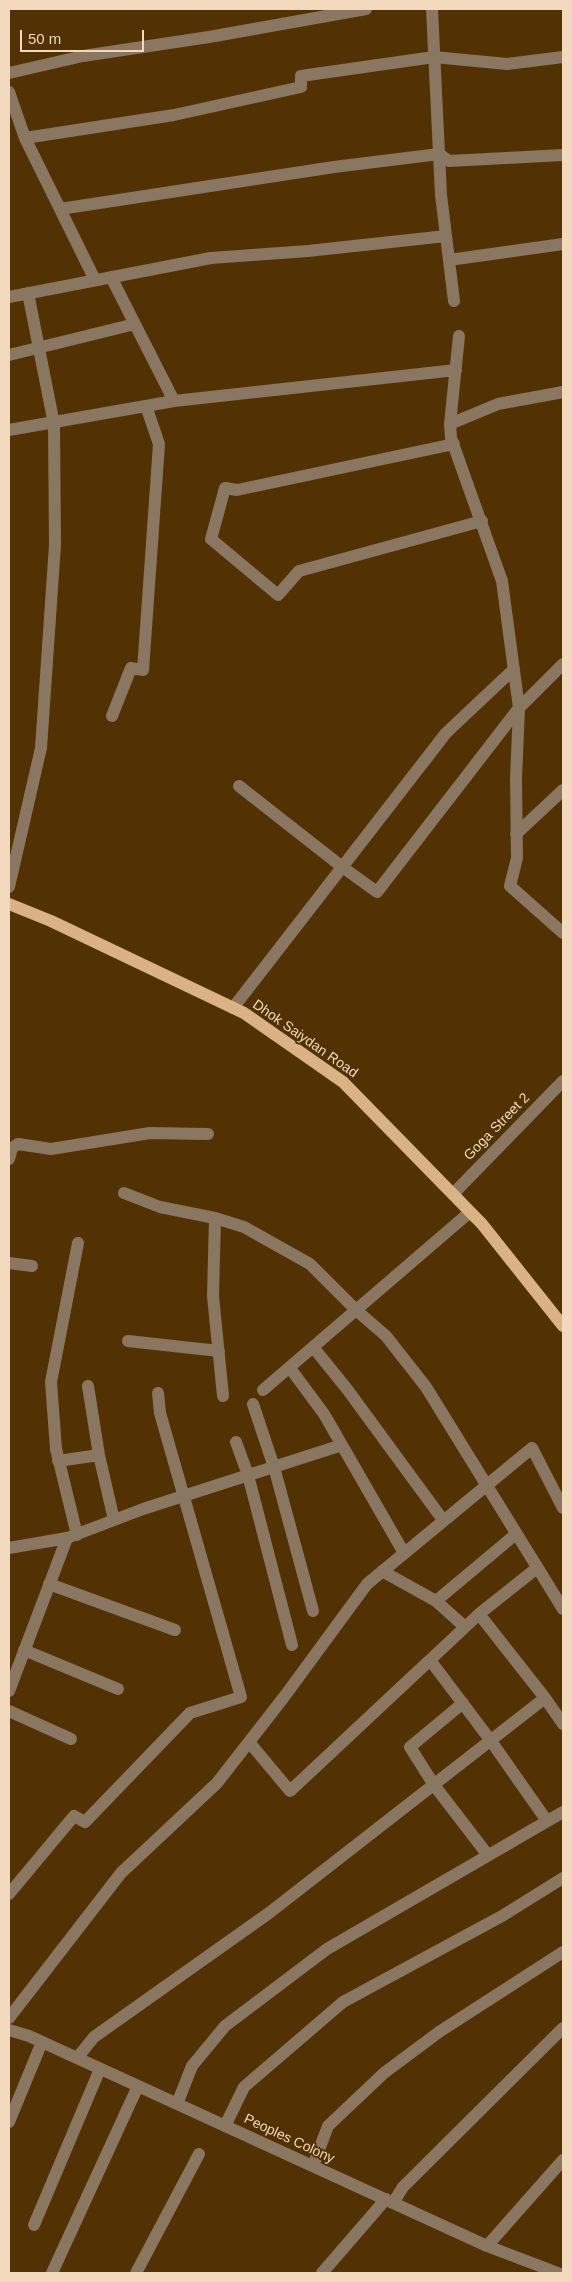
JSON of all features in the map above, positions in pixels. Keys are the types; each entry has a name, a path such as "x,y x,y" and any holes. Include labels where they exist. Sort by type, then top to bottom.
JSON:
{"main road":[{"name":"Dhok Saiydan Road","path":"9,904 51,921 233,1008 344,1082 470,1212 563,1326"}],"street":[{"path":"9,73 83,56 209,37 366,9"},
{"path":"432,9 439,154 454,301"},
{"path":"25,138 174,115 301,87 301,76 434,57 507,64 563,57"},
{"path":"9,92 25,138 95,280"},
{"path":"60,209 439,154 449,161 563,155"},
{"path":"9,297 212,258 308,251 446,236"},
{"path":"449,260 563,244"},
{"path":"111,277 174,401"},
{"path":"9,887 41,748 55,545 54,424 28,293"},
{"path":"9,355 135,324"},
{"path":"459,336 450,424 454,444 502,581 518,708 517,858 510,886 561,928"},
{"path":"9,430 54,424 174,401 456,370"},
{"path":"450,424 498,404 563,392"},
{"path":"112,716 131,668 143,670 159,444 146,406"},
{"path":"454,444 237,490 225,488 211,539 278,595 299,571 482,521"},
{"path":"239,786 377,892 518,708 563,664"},
{"path":"233,1008 341,866 446,733 514,669"},
{"path":"516,834 563,790"},
{"name":"Goga Street 2","path":"453,1194 563,1081"},
{"path":"9,1159 12,1148 18,1144 51,1149 150,1133 208,1134"},
{"path":"124,1193 160,1207 215,1218 244,1227 310,1264 356,1310 386,1336 426,1387 563,1609"},
{"path":"263,1390 470,1212"},
{"path":"215,1218 213,1296 223,1396"},
{"path":"9,1691 49,1584 72,1536 58,1461 51,1382 78,1243"},
{"path":"9,1263 32,1266"},
{"path":"128,1341 219,1351"},
{"path":"313,1347 353,1397 443,1520"},
{"path":"290,1368 324,1414 404,1553"},
{"path":"88,1386 99,1455 114,1520"},
{"path":"9,1894 74,1816 85,1822 190,1713 241,1697 160,1413 158,1393"},
{"path":"253,1404 274,1467 313,1610"},
{"path":"236,1442 248,1475 292,1644"},
{"path":"9,1548 72,1536 184,1496 342,1445"},
{"path":"9,2018 121,1873 217,1783 367,1584 532,1448 563,1508"},
{"path":"58,1461 99,1455"},
{"path":"436,1601 516,1534"},
{"path":"249,1742 290,1791 479,1614 537,1568"},
{"path":"382,1572 436,1601 465,1627"},
{"path":"49,1584 175,1630"},
{"path":"479,1614 563,1724"},
{"path":"24,1650 118,1689"},
{"path":"430,1660 491,1740 547,1821"},
{"path":"76,2058 94,2037 269,1913 545,1698"},
{"path":"463,1703 410,1747 434,1785 487,1854"},
{"path":"9,1711 71,1739"},
{"path":"177,2104 192,2066 225,2026 327,1949 487,1854 563,1812"},
{"path":"225,2126 244,2087 343,2002 502,1916 563,1878"},
{"path":"313,2166 328,2126 384,2073 438,2032 563,1952"},
{"path":"322,2273 403,2187 563,2028"},
{"name":"Peoples Colony","path":"9,2030 42,2042 543,2271 558,2273"},
{"path":"9,2122 42,2042"},
{"path":"34,2225 100,2069"},
{"path":"52,2273 138,2086"},
{"path":"136,2273 199,2154"},
{"path":"487,2246 563,2160"}]}
